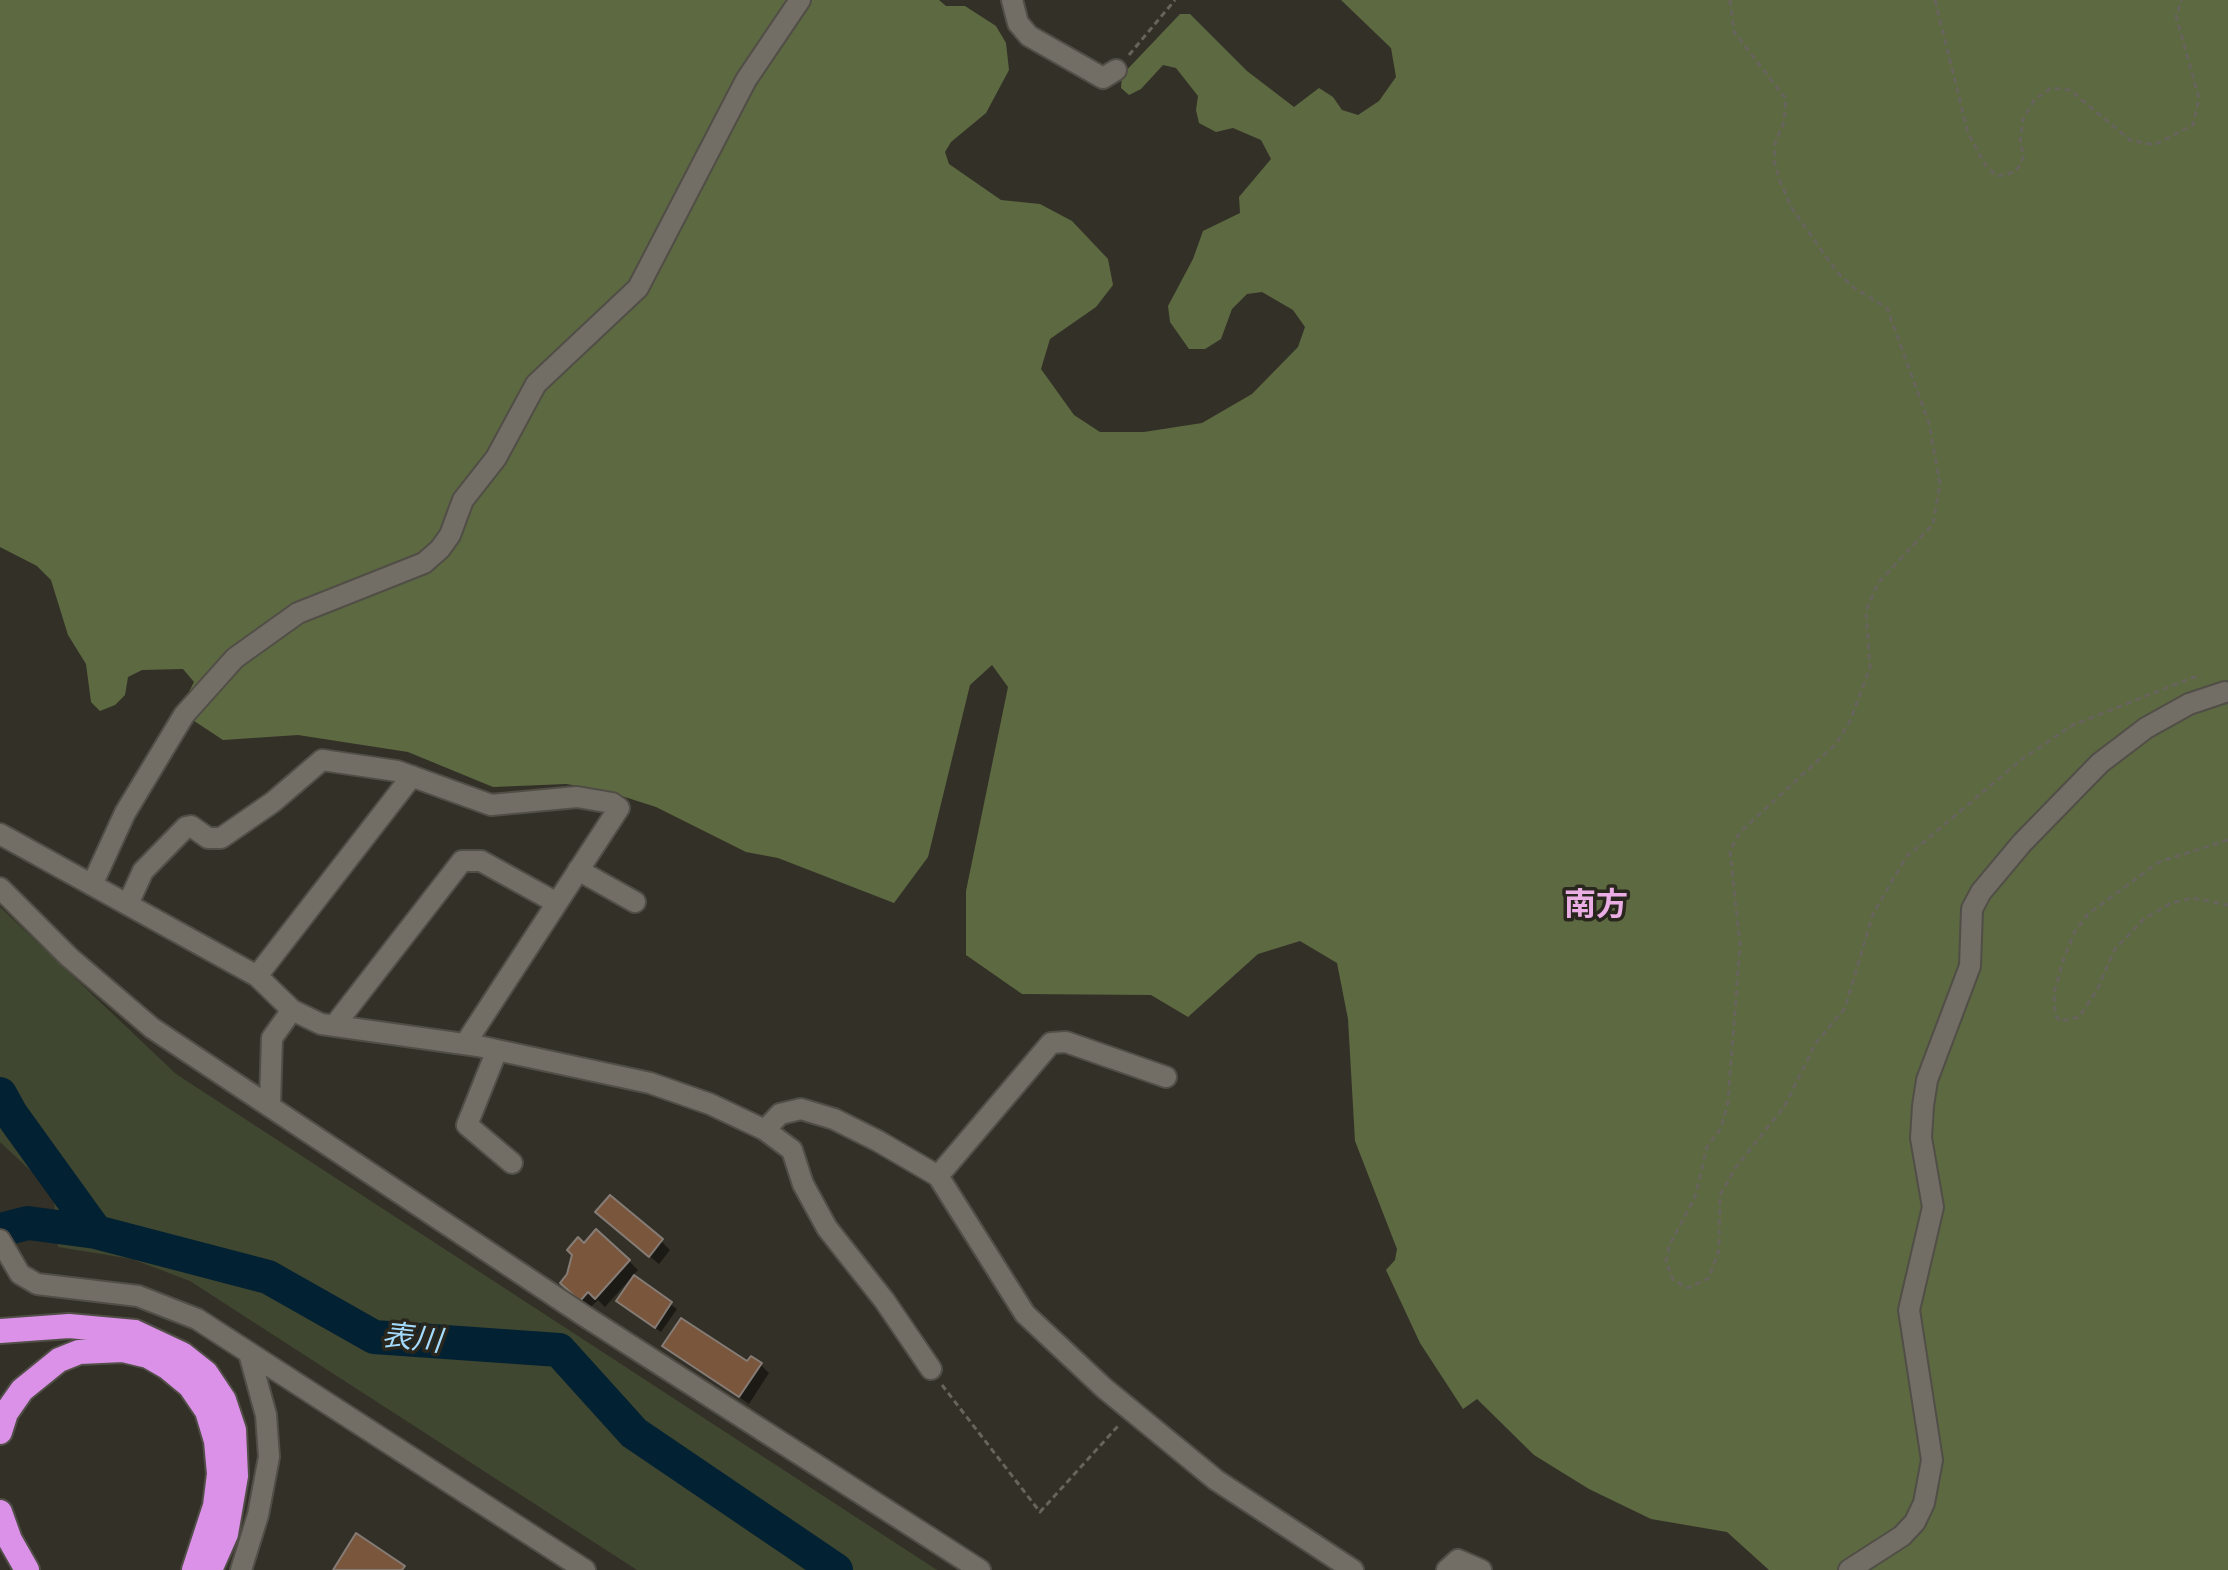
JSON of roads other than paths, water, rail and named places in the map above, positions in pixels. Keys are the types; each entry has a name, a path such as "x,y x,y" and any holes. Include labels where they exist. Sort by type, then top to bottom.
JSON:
{"highway":[{"path":"0,1331 69,1326 135,1332 182,1354 206,1373 224,1400 234,1430 236,1476 226,1534 210,1570"},
{"path":"0,1432 6,1413 22,1390 40,1372 69,1356 101,1349 123,1350 148,1356 167,1367 190,1386 207,1411 216,1441 219,1474 215,1506 194,1570"},
{"path":"0,1512 10,1540 27,1570"}],"street":[{"path":"92,885 125,813 184,715 235,658 298,613 424,563 440,549 450,535 463,500 496,458 536,384 613,316 638,288 746,80 800,0"},
{"path":"1012,0 1018,23 1029,36 1103,78 1116,70"},
{"path":"1849,1570 1902,1536 1915,1522 1924,1503 1932,1460 1909,1310 1933,1207 1921,1138 1923,1106 1927,1080 1970,966 1972,909 1981,892 2022,843 2100,763 2146,728 2189,704 2225,692"},
{"path":"128,904 143,871 186,827 191,826 208,838 221,838 273,802 322,760 412,776 491,805 577,797 612,803 619,808 465,1044"},
{"path":"257,976 412,776"},
{"path":"0,834 257,976 292,1010 334,1026 465,1044 650,1083 710,1104 765,1130 792,1150 803,1184 827,1228 884,1300 931,1369"},
{"path":"334,1026 462,861 481,861 557,903"},
{"path":"578,870 635,902"},
{"path":"0,888 69,957 152,1028 270,1103 583,1315 980,1570"},
{"path":"270,1103 272,1038 292,1010"},
{"path":"938,1176 1051,1043 1066,1042 1166,1077"},
{"path":"497,1050 467,1125 512,1163"},
{"path":"765,1130 780,1114 801,1109 834,1119 938,1176 1025,1314 1132,1412 1216,1480 1353,1570"},
{"path":"3,1247 20,1274 37,1284 109,1291 150,1300 197,1319 585,1570"},
{"path":"241,1570 258,1515 269,1457 266,1415 249,1353"},
{"path":"1447,1570 1458,1560 1481,1570"}],"waterway":[{"name":"表川","path":"0,1094 96,1232"},
{"name":"表川","path":"0,1230 28,1223 96,1232 268,1277 374,1337 559,1350 634,1433 836,1570"}],"district":[{"name":"南方","path":"1596,904"}]}
